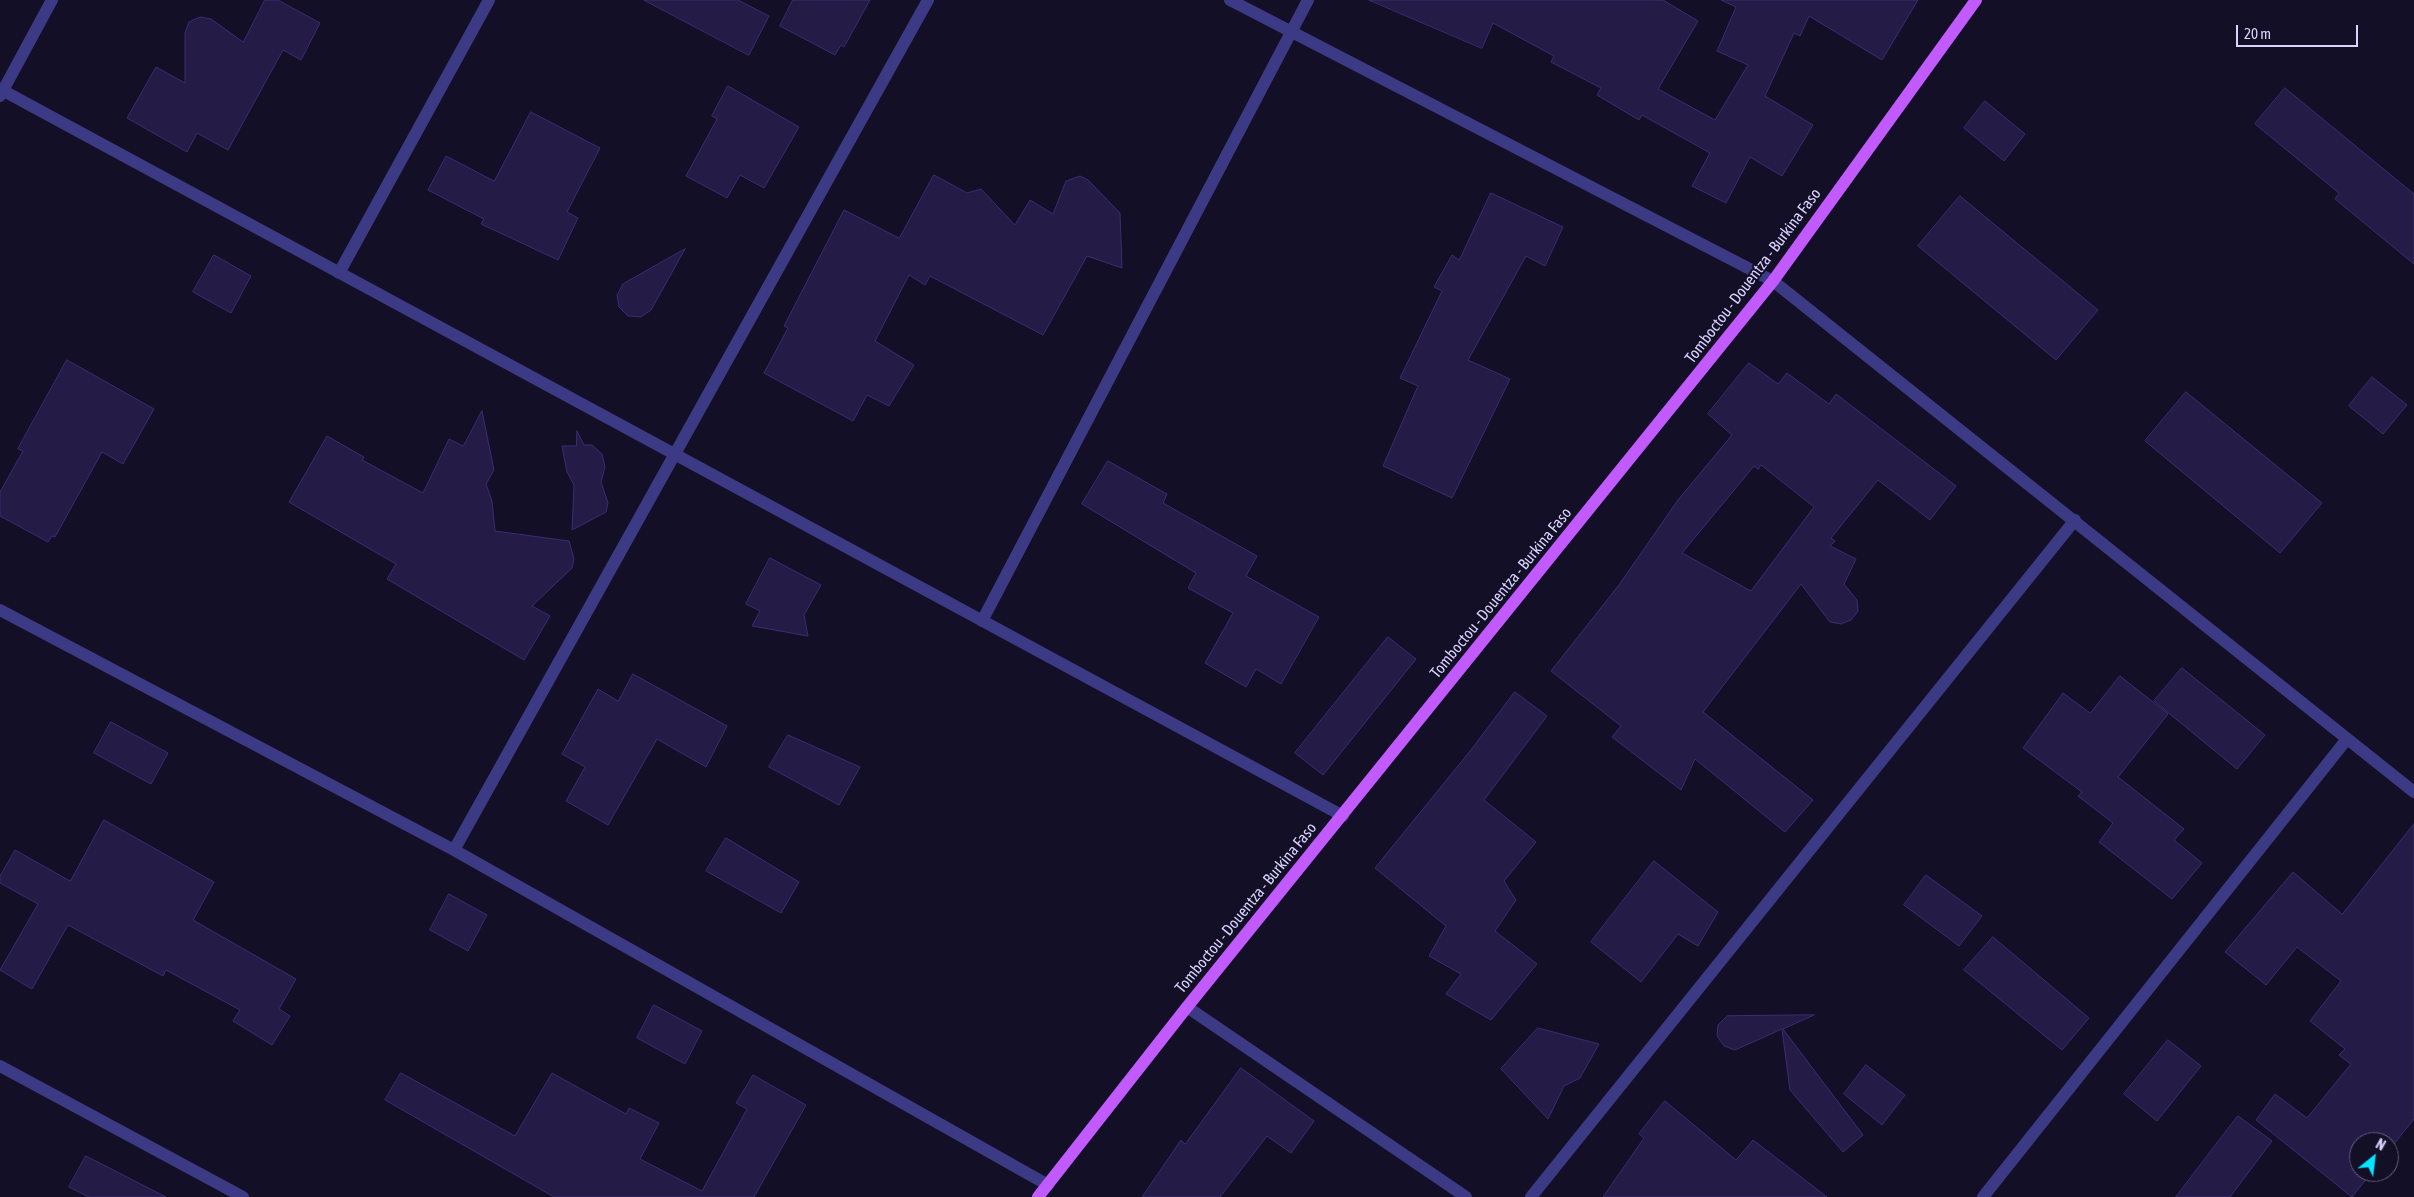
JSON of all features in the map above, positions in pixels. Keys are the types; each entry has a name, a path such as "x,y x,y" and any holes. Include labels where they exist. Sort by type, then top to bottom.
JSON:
{"main road":[{"name":"Tomboctou - Douentza - Burkina Faso","path":"1038,1197 1187,1007 1773,281 1976,0"}],"street":[{"path":"52,0 1,92 1343,816"},
{"path":"339,273 489,0"},
{"path":"454,850 928,0"},
{"path":"1230,0 1773,281 2414,792"},
{"path":"982,621 1308,0"},
{"path":"1531,1197 2074,520"},
{"path":"0,610 454,850 1048,1184"},
{"path":"1983,1197 2347,739"},
{"path":"1187,1007 1466,1197"},
{"path":"0,1066 243,1197"}],"building":[{"path":"265,0 278,0 320,23 301,60 283,50 228,150 197,133 187,152 127,118 156,67 185,83 185,33 189,22 200,17 211,19 243,42"},
{"path":"644,0 738,0 769,16 749,55"},
{"path":"793,0 870,0 844,47 841,45 835,55 780,26"},
{"path":"1369,0 1663,0 1698,21 1658,89 1715,120 1748,65 1717,51 1736,7 1721,0 1918,0 1882,60 1809,16 1800,36 1794,33 1765,96 1813,125 1782,176 1750,157 1726,203 1692,186 1710,153 1642,115 1639,120 1597,95 1601,88 1551,62 1554,56 1493,23 1482,48"},
{"path":"728,86 799,127 764,188 740,175 727,198 686,176 717,119 712,116"},
{"path":"2285,88 2414,194 2414,264 2335,199 2339,193 2255,124"},
{"path":"1985,101 2025,134 2004,161 1964,128"},
{"path":"531,112 600,148 567,212 578,218 558,260 481,224 484,219 428,190 446,156 494,181"},
{"path":"934,175 967,193 981,189 1015,225 1030,200 1053,214 1066,181 1080,176 1088,180 1120,213 1122,268 1087,256 1043,335 930,276 925,285 909,275 875,341 914,365 889,406 867,395 853,421 764,373 788,328 784,326 844,210 899,238"},
{"path":"1491,193 1563,227 1545,266 1526,256 1468,360 1510,379 1452,498 1383,466 1418,386 1400,378 1442,291 1434,287 1452,255 1459,260"},
{"path":"1960,196 2098,310 2056,360 1918,246"},
{"path":"685,249 651,310 641,317 628,316 619,307 617,295 623,284"},
{"path":"214,255 251,276 231,313 193,292"},
{"path":"67,360 154,409 123,464 102,452 55,537 52,536 48,542 0,516 0,492 23,451 18,449"},
{"path":"1749,363 1778,384 1787,373 1829,404 1836,394 1956,486 1930,520 1878,480 1831,538 1835,541 1830,546 1856,559 1844,584 1857,600 1858,611 1851,620 1841,624 1830,622 1801,584 1703,712 1813,800 1785,832 1695,759 1681,790 1612,737 1621,726 1551,671 1619,585 1678,500 1732,435 1708,414","holes":["1761,465 1814,507 1751,591 1682,553 1754,466 1758,469"]},
{"path":"2372,377 2407,405 2383,434 2349,406"},
{"path":"2186,392 2322,503 2280,553 2145,441"},
{"path":"482,411 494,470 486,484 492,501 495,531 569,541 574,559 572,568 532,606 550,616 524,660 387,579 396,564 289,502 327,436 364,457 362,460 423,493 449,439 463,446"},
{"path":"577,431 584,445 592,445 602,454 605,467 601,482 608,503 606,512 572,530 574,485 567,472 562,446 576,446"},
{"path":"1108,461 1167,494 1163,503 1257,556 1246,576 1319,617 1281,684 1256,669 1246,687 1205,663 1233,613 1188,588 1196,573 1082,504"},
{"path":"770,558 821,585 804,615 808,636 752,626 760,611 746,604"},
{"path":"1388,637 1416,659 1323,775 1295,753"},
{"path":"2182,668 2265,735 2237,769 2154,701"},
{"path":"633,674 727,726 706,767 657,739 608,825 566,801 585,767 562,754 598,689 618,701"},
{"path":"2120,676 2168,714 2118,777 2184,829 2174,840 2202,863 2172,899 2099,842 2113,823 2078,796 2082,792 2023,748 2063,693 2090,713"},
{"path":"1515,692 1547,716 1484,800 1536,842 1504,881 1516,900 1495,931 1537,964 1491,1020 1446,994 1461,974 1429,956 1446,926 1375,868 1471,750"},
{"path":"111,722 168,753 151,784 94,753"},
{"path":"788,735 860,767 839,805 769,767"},
{"path":"104,820 214,882 193,920 296,979 279,1009 290,1016 272,1045 233,1021 240,1010 166,970 163,976 68,925 32,989 0,970 38,904 0,883 0,876 15,850 70,881"},
{"path":"2414,824 2414,1119 2399,1138 2399,1132 2349,1132 2349,1182 2364,1182 2352,1197 2256,1120 2275,1094 2307,1118 2351,1064 2339,1055 2345,1049 2310,1021 2341,981 2297,947 2266,985 2225,952 2293,872 2342,914"},
{"path":"726,838 799,882 781,913 706,871"},
{"path":"1654,861 1718,912 1698,946 1678,934 1641,982 1591,942"},
{"path":"1926,875 1982,916 1959,946 1904,905"},
{"path":"449,894 487,915 468,951 430,930"},
{"path":"1993,937 2089,1018 2062,1050 1964,970"},
{"path":"654,1005 702,1031 685,1064 637,1038"},
{"path":"1814,1015 1783,1029 1863,1135 1843,1152 1790,1090 1782,1029 1735,1050 1724,1046 1717,1036 1718,1025 1727,1016"},
{"path":"1538,1028 1599,1044 1580,1078 1564,1086 1548,1119 1501,1069"},
{"path":"2168,1040 2201,1066 2157,1121 2124,1094"},
{"path":"1866,1065 1905,1095 1882,1125 1844,1094"},
{"path":"1241,1068 1314,1121 1291,1153 1267,1136 1220,1197 1142,1197 1181,1140 1185,1144"},
{"path":"401,1073 515,1136 552,1073 626,1114 629,1108 659,1123 640,1159 702,1191 747,1109 736,1103 753,1075 806,1105 754,1197 554,1197 385,1100"},
{"path":"1665,1101 1736,1160 1753,1140 1827,1197 1603,1197 1644,1138 1639,1134"},
{"path":"2238,1116 2272,1141 2230,1197 2176,1197"},
{"path":"86,1156 166,1197 89,1197 69,1187"}]}
